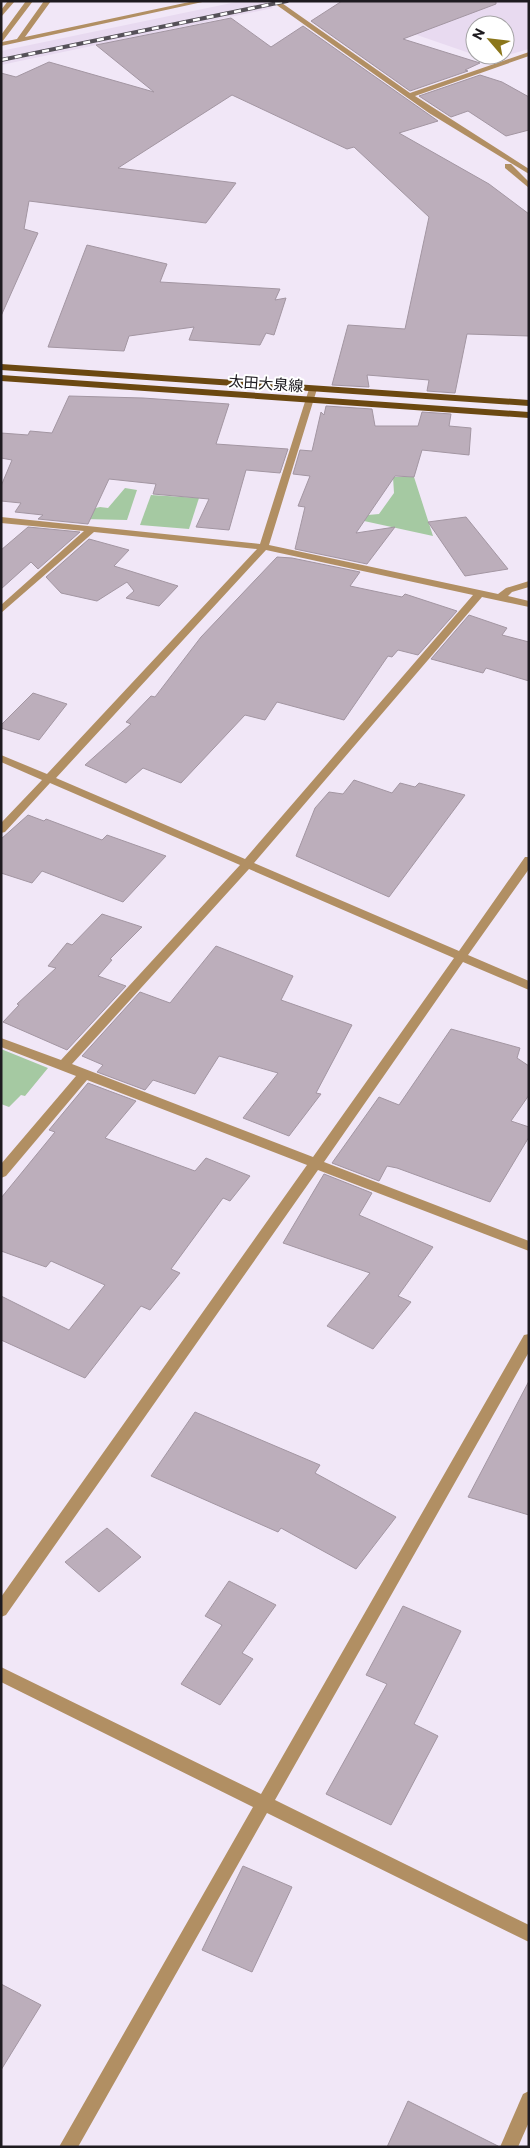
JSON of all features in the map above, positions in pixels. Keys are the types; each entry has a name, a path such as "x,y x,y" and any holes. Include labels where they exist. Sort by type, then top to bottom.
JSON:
{"main road":[{"name":"太田大泉線","path":"1,367 529,403"},
{"name":"太田大泉線","path":"1,378 529,415"}],"street":[{"path":"1,15 12,1"},
{"path":"1,40 30,1"},
{"path":"19,40 48,1"},
{"path":"1,44 204,1"},
{"path":"274,1 409,96 498,155 529,172"},
{"path":"409,96 529,54"},
{"path":"498,155 529,186"},
{"path":"1,830 50,780 264,547 313,389"},
{"path":"1,520 264,547 529,604"},
{"path":"1,610 92,529"},
{"path":"500,598 509,590 529,584"},
{"path":"63,1066 248,863 480,593"},
{"path":"1,758 248,863 529,986"},
{"path":"1,1610 529,860"},
{"path":"1,1042 529,1246"},
{"path":"1,1172 85,1074"},
{"path":"68,2147 529,1339"},
{"path":"1,1674 529,1934"},
{"path":"509,2147 529,2100"}],"shaded area":[{"path":"241,1 264,1 273,8 1,65 1,51"},
{"path":"394,1 529,1 529,49 515,53 515,15 465,15 465,52 417,35 362,21"}],"green space":[{"path":"393,477 414,477 433,536 364,521 368,515 379,514 394,493"},
{"path":"125,488 137,490 127,520 83,519 87,510 100,507 108,508"},
{"path":"151,495 199,498 189,529 140,525"},
{"path":"1,1049 48,1068 25,1096 21,1095 9,1107 1,1104"}],"building":[{"path":"342,1 496,1 496,4 403,39 465,58 465,65 476,65 465,70 468,71 410,91 311,21"},
{"path":"231,18 271,47 303,26 438,121 399,133 489,184 529,214 529,336 467,334 455,393 427,391 429,380 367,375 369,387 332,385 348,325 405,329 429,217 354,147 347,149 232,95 118,168 236,183 206,223 29,201 24,229 38,233 1,316 1,73 16,77 49,62 154,92 96,45"},
{"path":"480,75 502,82 529,97 529,130 506,136 468,111 451,117 419,96"},
{"path":"87,245 167,264 160,282 280,289 275,300 286,298 274,335 266,333 260,345 189,340 194,327 129,336 124,351 48,347"},
{"path":"69,396 143,398 229,404 216,444 288,449 280,473 246,470 229,530 196,527 209,499 153,494 156,484 109,479 88,524 38,519 43,515 15,512 21,503 1,501 1,486 12,460 1,458 1,433 28,435 30,431 52,433"},
{"path":"326,406 372,409 375,426 418,426 422,412 451,414 449,426 471,428 469,455 422,450 414,477 395,476 356,533 395,527 367,564 295,549 305,507 298,506 310,476 293,474 300,450 312,451 321,412 324,415"},
{"path":"466,517 508,569 465,576 428,522"},
{"path":"28,527 80,532 38,569 31,562 1,589 1,550"},
{"path":"89,539 129,550 114,566 178,586 159,606 126,598 134,591 127,582 97,601 61,593 46,577"},
{"path":"277,557 292,558 360,572 350,586 402,597 405,594 457,611 418,655 398,650 392,657 388,656 344,720 277,702 265,720 245,715 181,783 143,768 126,783 85,765 131,724 126,722 151,696 155,697 201,637"},
{"path":"469,615 507,628 502,635 529,642 529,681 486,668 483,673 431,659"},
{"path":"33,693 67,704 39,740 1,728 1,725"},
{"path":"354,780 392,793 400,783 415,787 419,783 465,795 389,897 296,856 315,808 329,792 343,794"},
{"path":"28,815 44,821 46,819 102,840 107,835 166,856 123,902 42,871 32,883 1,873 1,839"},
{"path":"102,914 142,927 110,959 112,960 98,976 126,986 67,1050 3,1022 19,1005 17,1004 56,968 48,966 67,943 72,945"},
{"path":"216,946 293,976 281,1000 352,1025 316,1093 321,1094 289,1136 243,1118 278,1073 219,1056 195,1094 153,1080 145,1090 97,1072 103,1065 82,1056 140,992 170,1003"},
{"path":"451,1029 520,1048 517,1058 529,1066 529,1095 511,1121 529,1127 529,1137 490,1202 397,1168 387,1166 379,1181 332,1163 379,1097 399,1105"},
{"path":"88,1083 136,1101 105,1138 195,1171 206,1158 250,1176 230,1201 223,1198 171,1269 180,1273 150,1310 141,1306 85,1378 1,1340 1,1296 69,1330 105,1285 51,1261 46,1267 1,1251 1,1198 55,1132 49,1130"},
{"path":"324,1174 372,1193 359,1215 433,1247 398,1296 411,1302 373,1349 327,1326 370,1273 283,1243"},
{"path":"529,1381 529,1515 468,1497"},
{"path":"195,1412 320,1465 315,1473 396,1517 356,1569 281,1528 278,1532 151,1476"},
{"path":"107,1528 141,1557 99,1592 65,1562"},
{"path":"229,1581 276,1605 242,1653 253,1659 220,1705 181,1684 222,1625 205,1616"},
{"path":"403,1606 461,1631 414,1724 438,1736 391,1825 326,1794 387,1684 366,1675"},
{"path":"243,1866 292,1887 252,1972 202,1950"},
{"path":"1,1984 41,2005 1,2070"},
{"path":"408,2101 498,2146 498,2147 387,2147"}],"railway":[{"path":"1,60 287,1"}]}
